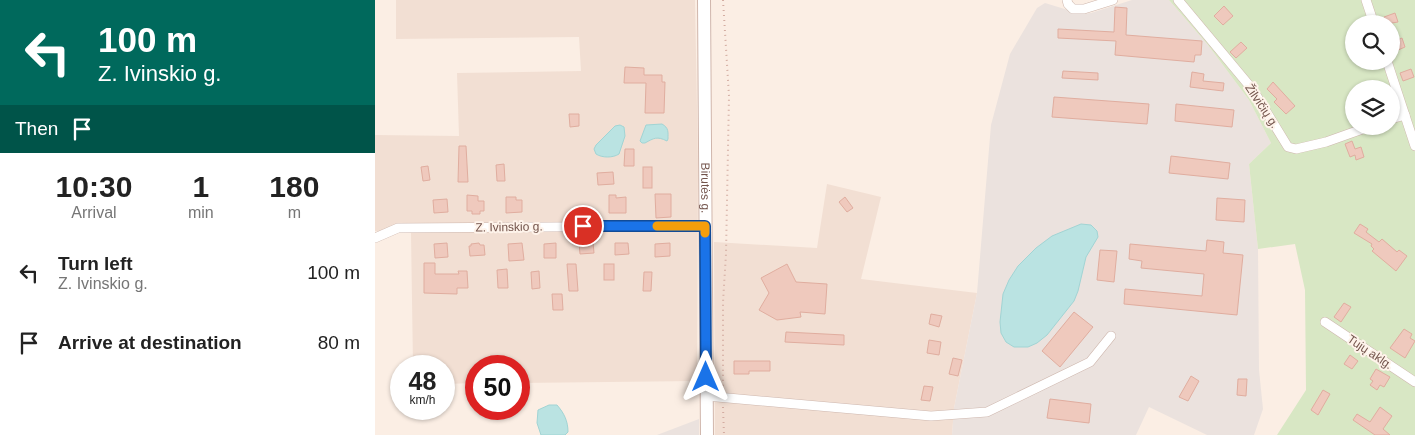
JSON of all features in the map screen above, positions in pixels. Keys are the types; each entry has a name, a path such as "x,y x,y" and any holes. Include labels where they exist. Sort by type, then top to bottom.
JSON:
{"main road":[{"name":"Birutės g.","path":"704,0 707,435"}],"street":[{"path":"1067,0 1073,9 1084,9 1113,0"},
{"name":"Žilvičių g.","path":"1178,0 1253,90 1288,147 1296,149 1346,135"},
{"path":"1366,0 1371,15"},
{"path":"1390,70 1415,146"},
{"path":"1400,116 1405,115"},
{"name":"Z. Ivinskio g.","path":"375,238 398,228 705,226"},
{"name":"Tujų aklg.","path":"1325,322 1415,382"},
{"path":"706,396 931,416 987,412 1090,362 1111,336"}],"path":[{"path":"723,0 729,96 726,254 723,302 724,435"}],"shaded area":[{"path":"396,0 695,0 698,163 697,381 530,383 530,355 465,355 465,383 455,384 455,355 413,355 411,233 375,231 375,135 459,136 457,73 581,71 579,37 396,39"},
{"path":"1132,0 1169,0 1208,45 1249,100 1271,143 1249,164 1258,249 1259,370 1263,409 1254,435 1207,435 1149,407 1136,435 952,435 954,408 977,293 991,125 1010,54 1037,8 1045,3 1081,14 1091,13"},
{"path":"827,184 881,197 861,279 977,293 954,408 952,435 715,435 714,242 817,248"},
{"path":"699,419 699,435 657,435"}],"green space":[{"path":"1169,0 1415,0 1415,435 1277,435 1306,390 1305,290 1295,244 1258,249 1249,164 1271,143 1249,100 1208,45"}],"water":[{"path":"662,124 668,130 667,141 658,138 645,143 640,141 646,125"},
{"path":"620,125 624,127 625,136 619,154 607,157 596,154 594,149 596,145 615,126"},
{"path":"1081,224 1091,225 1097,231 1098,237 1086,257 1074,301 1047,335 1037,343 1028,347 1014,347 1006,342 1001,333 1000,322 1003,294 1009,280 1018,266 1036,248 1052,236"},
{"path":"549,405 557,405 564,414 568,428 568,432 565,435 541,435 537,423 538,410"}],"building":[{"path":"1224,6 1233,16 1223,25 1214,16"},
{"path":"1115,7 1127,8 1126,35 1202,41 1201,55 1195,55 1194,62 1115,55 1116,41 1058,38 1058,29 1114,32"},
{"path":"1402,38 1405,47 1400,49 1400,39"},
{"path":"1241,42 1247,48 1236,58 1230,52"},
{"path":"625,67 644,68 644,75 662,75 662,82 665,82 664,113 645,113 646,83 624,83"},
{"path":"1411,69 1414,77 1403,81 1400,73"},
{"path":"1063,71 1098,73 1098,80 1062,78"},
{"path":"1192,72 1204,74 1203,81 1224,83 1223,91 1190,87"},
{"path":"1273,82 1295,106 1286,114 1274,102 1277,99 1267,89"},
{"path":"1054,97 1149,104 1147,124 1052,117"},
{"path":"1176,104 1234,110 1232,127 1175,121"},
{"path":"569,114 579,114 579,126 570,127"},
{"path":"1352,141 1355,149 1361,147 1364,157 1356,160 1355,155 1350,157 1345,144"},
{"path":"459,146 466,146 468,182 458,182"},
{"path":"625,149 634,149 634,166 624,166"},
{"path":"1171,156 1230,163 1228,179 1169,173"},
{"path":"504,164 505,181 497,181 496,165"},
{"path":"428,166 430,180 423,181 421,167"},
{"path":"643,167 652,167 652,188 643,188"},
{"path":"613,172 614,184 598,185 597,173"},
{"path":"655,194 671,194 671,217 656,218"},
{"path":"467,195 478,196 478,201 484,201 484,211 480,211 480,214 472,214 472,211 467,211"},
{"path":"609,195 616,195 616,198 626,197 626,213 609,213"},
{"path":"506,197 516,197 516,200 522,200 522,212 506,213"},
{"path":"845,197 853,208 847,212 839,202"},
{"path":"1217,198 1245,200 1244,222 1216,220"},
{"path":"447,199 448,212 434,213 433,200"},
{"path":"1360,224 1368,229 1366,232 1379,242 1382,239 1397,252 1399,250 1407,256 1396,271 1372,251 1374,249 1371,246 1372,244 1354,233"},
{"path":"1207,240 1224,242 1223,253 1243,255 1237,315 1124,304 1125,289 1202,296 1204,274 1141,268 1142,261 1129,259 1130,244 1206,251"},
{"path":"593,242 594,253 580,254 579,243"},
{"path":"447,243 448,257 435,258 434,244"},
{"path":"479,243 484,245 485,255 470,256 469,246"},
{"path":"522,243 524,260 509,261 508,244"},
{"path":"556,243 556,258 544,258 544,244"},
{"path":"615,243 628,243 629,254 615,255"},
{"path":"670,243 670,256 655,257 655,244"},
{"path":"1100,250 1117,251 1114,282 1097,280"},
{"path":"424,263 435,263 435,274 459,274 458,271 467,271 468,288 457,288 457,294 424,293"},
{"path":"567,264 576,264 578,291 569,291"},
{"path":"604,264 614,264 614,280 604,280"},
{"path":"787,264 796,282 827,284 825,314 800,312 801,317 777,320 759,310 769,293 761,278"},
{"path":"507,269 508,288 498,288 497,270"},
{"path":"539,271 540,288 532,289 531,272"},
{"path":"644,272 652,272 651,291 643,291"},
{"path":"552,294 562,294 563,310 553,310"},
{"path":"1344,303 1351,307 1341,322 1334,317"},
{"path":"1074,312 1093,327 1060,367 1042,351"},
{"path":"931,314 942,316 939,327 929,324"},
{"path":"1404,329 1412,334 1410,338 1415,341 1405,358 1390,348"},
{"path":"786,332 844,335 844,345 785,342"},
{"path":"929,340 941,342 939,355 927,353"},
{"path":"1350,355 1358,361 1352,369 1344,364"},
{"path":"953,358 962,360 958,376 949,374"},
{"path":"734,361 770,361 770,371 749,371 749,374 734,374"},
{"path":"1376,369 1390,377 1384,387 1380,385 1377,390 1370,385 1373,381 1370,379"},
{"path":"1191,376 1199,381 1188,401 1179,397"},
{"path":"1238,379 1247,379 1246,396 1237,395"},
{"path":"924,386 933,387 930,401 921,400"},
{"path":"1323,390 1330,394 1318,415 1311,410"},
{"path":"1050,399 1091,404 1089,423 1047,418"},
{"path":"1380,407 1392,416 1383,429 1390,435 1375,435 1353,420 1357,414 1370,422"}],"slow traffic":[{"path":"657,226 705,226 705,233"}],"route":[{"path":"583,226 705,226 706,377"}]}
